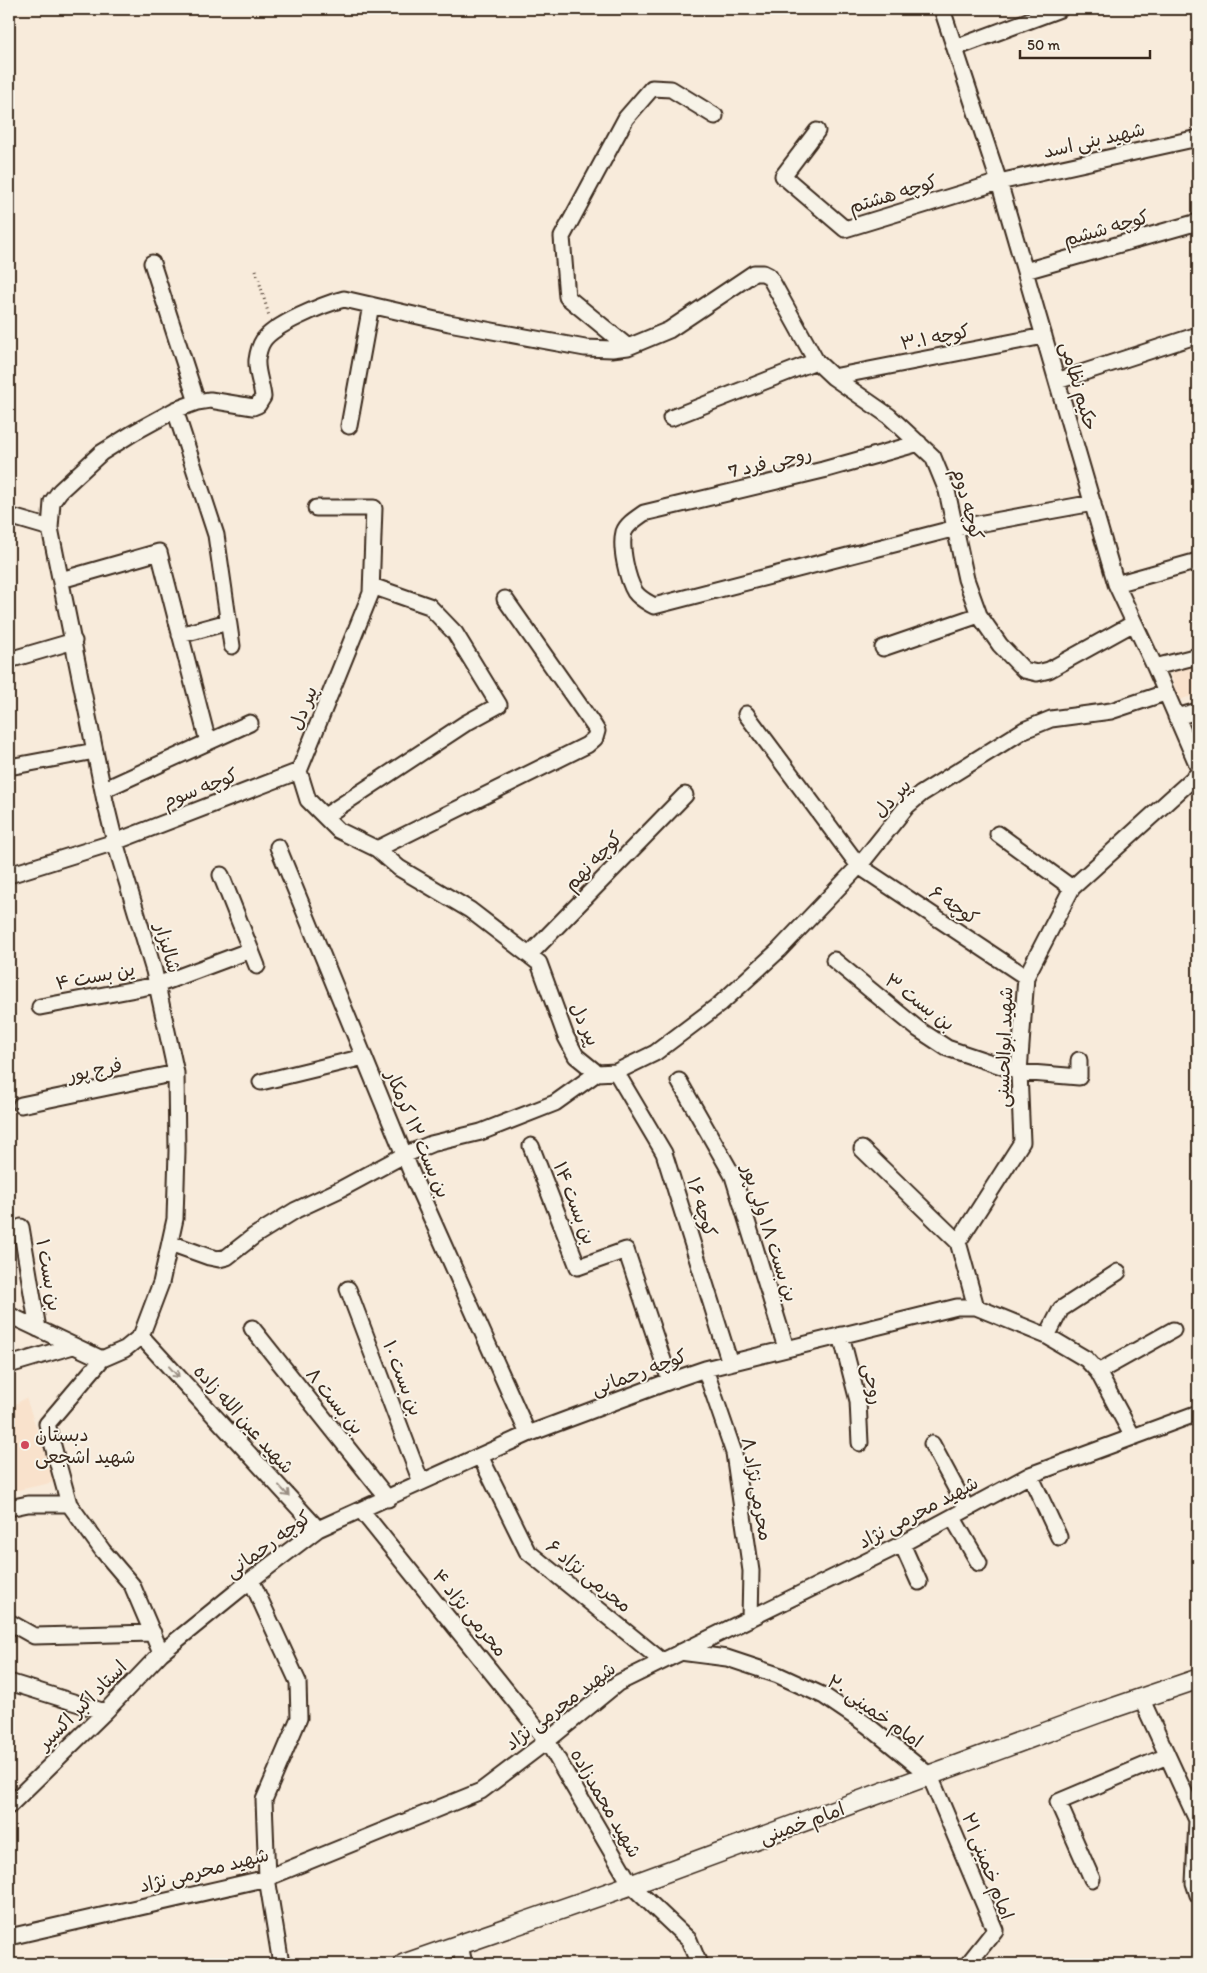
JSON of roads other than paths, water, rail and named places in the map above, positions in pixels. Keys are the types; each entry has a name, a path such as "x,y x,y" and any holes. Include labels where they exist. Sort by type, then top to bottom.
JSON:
{"street":[{"name":"حکیم نظامی","path":"942,9 999,182 1116,584 1155,666 1198,766"},
{"path":"955,48 1060,9"},
{"path":"628,347 567,298 562,237 626,118 652,88 671,90 716,116"},
{"name":"کوچه هشتم","path":"817,131 783,176 845,230 999,182"},
{"name":"شهید بنی اسد","path":"999,182 1198,138"},
{"name":"کوچه ششم","path":"1025,271 1198,222"},
{"path":"152,263 197,402"},
{"name":"کوچه دوم","path":"628,347 669,330 742,283 754,273 763,272 769,276 816,361 833,377 889,416 933,457 947,491 966,579 979,615 1000,645 1024,670 1037,673 1049,670 1134,624"},
{"name":"شالیزار","path":"141,1336 161,1283 175,1219 178,1151 176,1073 157,985 115,842 103,790 50,528 52,502 60,491 101,453 174,410 197,402 210,400 246,407 258,405 263,397 257,362 259,349 264,340 273,331 330,302 344,299 371,305"},
{"path":"350,426 371,305 450,323 585,348 628,347"},
{"path":"1057,381 1198,335"},
{"name":"کوچه ۳.۱","path":"833,377 1044,336"},
{"path":"671,418 816,361"},
{"path":"174,410 216,535 232,646"},
{"name":"روحی فرد 7","path":"918,443 823,470 644,513 632,521 624,531 623,545 630,582 636,594 654,606 956,528"},
{"path":"956,528 1092,503"},
{"name":"پیر دل","path":"316,508 374,508 372,586 371,593 299,771 308,800 338,830 377,849 399,868 470,910 539,963 566,1037 576,1056 597,1073 616,1072 655,1053 720,1004 778,950 860,866 907,806 921,794 1024,730 1051,719 1111,711 1166,693"},
{"path":"9,516 50,528"},
{"path":"61,580 159,552 208,742"},
{"path":"1116,584 1198,562"},
{"path":"324,816 466,723 499,705 455,632 429,606 372,586"},
{"path":"377,849 587,745 595,738 597,731 594,726 505,599"},
{"path":"883,648 979,615"},
{"path":"180,635 228,622"},
{"path":"9,660 74,641"},
{"path":"1155,666 1198,656"},
{"path":"1176,717 1198,711"},
{"name":"کوچه ۶","path":"746,714 860,866 1026,977"},
{"path":"103,790 250,723"},
{"path":"9,767 95,751"},
{"name":"کوچه سوم","path":"9,875 115,842 299,771"},
{"name":"شهید ابوالحسنی","path":"958,1242 1022,1142 1019,1072 1026,977 1072,888 1198,774"},
{"name":"کوچه نهم","path":"529,955 685,795"},
{"path":"998,834 1072,888"},
{"name":"بن بست ۱۲ کرمکار","path":"278,847 404,1155 528,1434"},
{"path":"221,875 258,966"},
{"name":"ین بست ۴","path":"40,1008 157,985 251,950"},
{"name":"بن بست ۳","path":"834,960 918,1029 947,1048 1019,1072 1079,1078 1079,1060"},
{"path":"261,1082 364,1057"},
{"name":"کوچه ۱۶","path":"616,1072 664,1153 730,1362"},
{"name":"فرج پور","path":"21,1105 176,1073"},
{"path":"170,1243 209,1257 219,1259 228,1257 254,1236 296,1210 341,1189 404,1155 431,1144 481,1132 555,1102 597,1073"},
{"name":"بن بست ۱۸ ولی پور","path":"679,1081 733,1176 786,1348"},
{"name":"بن بست ۱۴","path":"532,1146 578,1267 626,1250 670,1380"},
{"path":"862,1149 958,1242 976,1307"},
{"name":"بن بست ۱","path":"21,1228 38,1329"},
{"path":"1047,1336 1061,1309 1118,1272"},
{"name":"بن بست ۱۰","path":"348,1289 421,1482"},
{"name":"کوچه رحمانی","path":"162,1653 250,1580 318,1529 388,1499 421,1482 528,1434 670,1380 705,1369 957,1307 976,1307 1047,1336 1086,1359 1098,1372 1133,1437"},
{"path":"9,1315 102,1360"},
{"name":"بن بست ۸","path":"252,1328 388,1499"},
{"path":"1098,1372 1173,1330"},
{"name":"روحی","path":"841,1335 858,1401 860,1443"},
{"path":"141,1336 125,1349 102,1360 47,1424 69,1504 103,1551 132,1585 162,1653"},
{"name":"شهید عین الله زاده","path":"141,1336 318,1529"},
{"path":"9,1366 73,1346"},
{"name":"محرمی نژاد ۸","path":"705,1369 734,1453 750,1571 750,1619"},
{"name":"شهید محرمی نژاد","path":"9,1937 267,1878 481,1790 547,1741 618,1683 902,1544 1030,1475 1198,1413"},
{"path":"932,1444 967,1509"},
{"name":"محرمی نژاد ۶","path":"480,1456 527,1551 662,1661"},
{"path":"1030,1475 1059,1537"},
{"path":"9,1508 28,1504 69,1504"},
{"name":"محرمی نژاد ۴","path":"361,1510 547,1741"},
{"path":"953,1518 979,1563"},
{"path":"902,1544 919,1582"},
{"path":"250,1580 298,1682 299,1718 264,1800 267,1878 281,1964"},
{"path":"9,1622 34,1636 153,1633"},
{"name":"امام خمینی ۲۰","path":"680,1652 727,1658 778,1675 824,1696 867,1725 930,1776"},
{"name":"استاد اکبر اکسیر","path":"9,1806 162,1653"},
{"name":"امام خمینی","path":"404,1964 631,1885 1141,1698 1198,1679"},
{"path":"9,1682 105,1712"},
{"path":"1141,1698 1197,1820 1194,1883 1198,1895"},
{"name":"شهید محمدزاده","path":"547,1741 631,1885 689,1940 699,1964"},
{"path":"1092,1879 1058,1802 1168,1756"},
{"name":"امام خمینی ۲۱","path":"930,1776 996,1930 968,1964"},
{"path":"460,1945 464,1964"}],"place":[{"name":"دبستان شهید اشجعی","path":"25,1445"}]}
